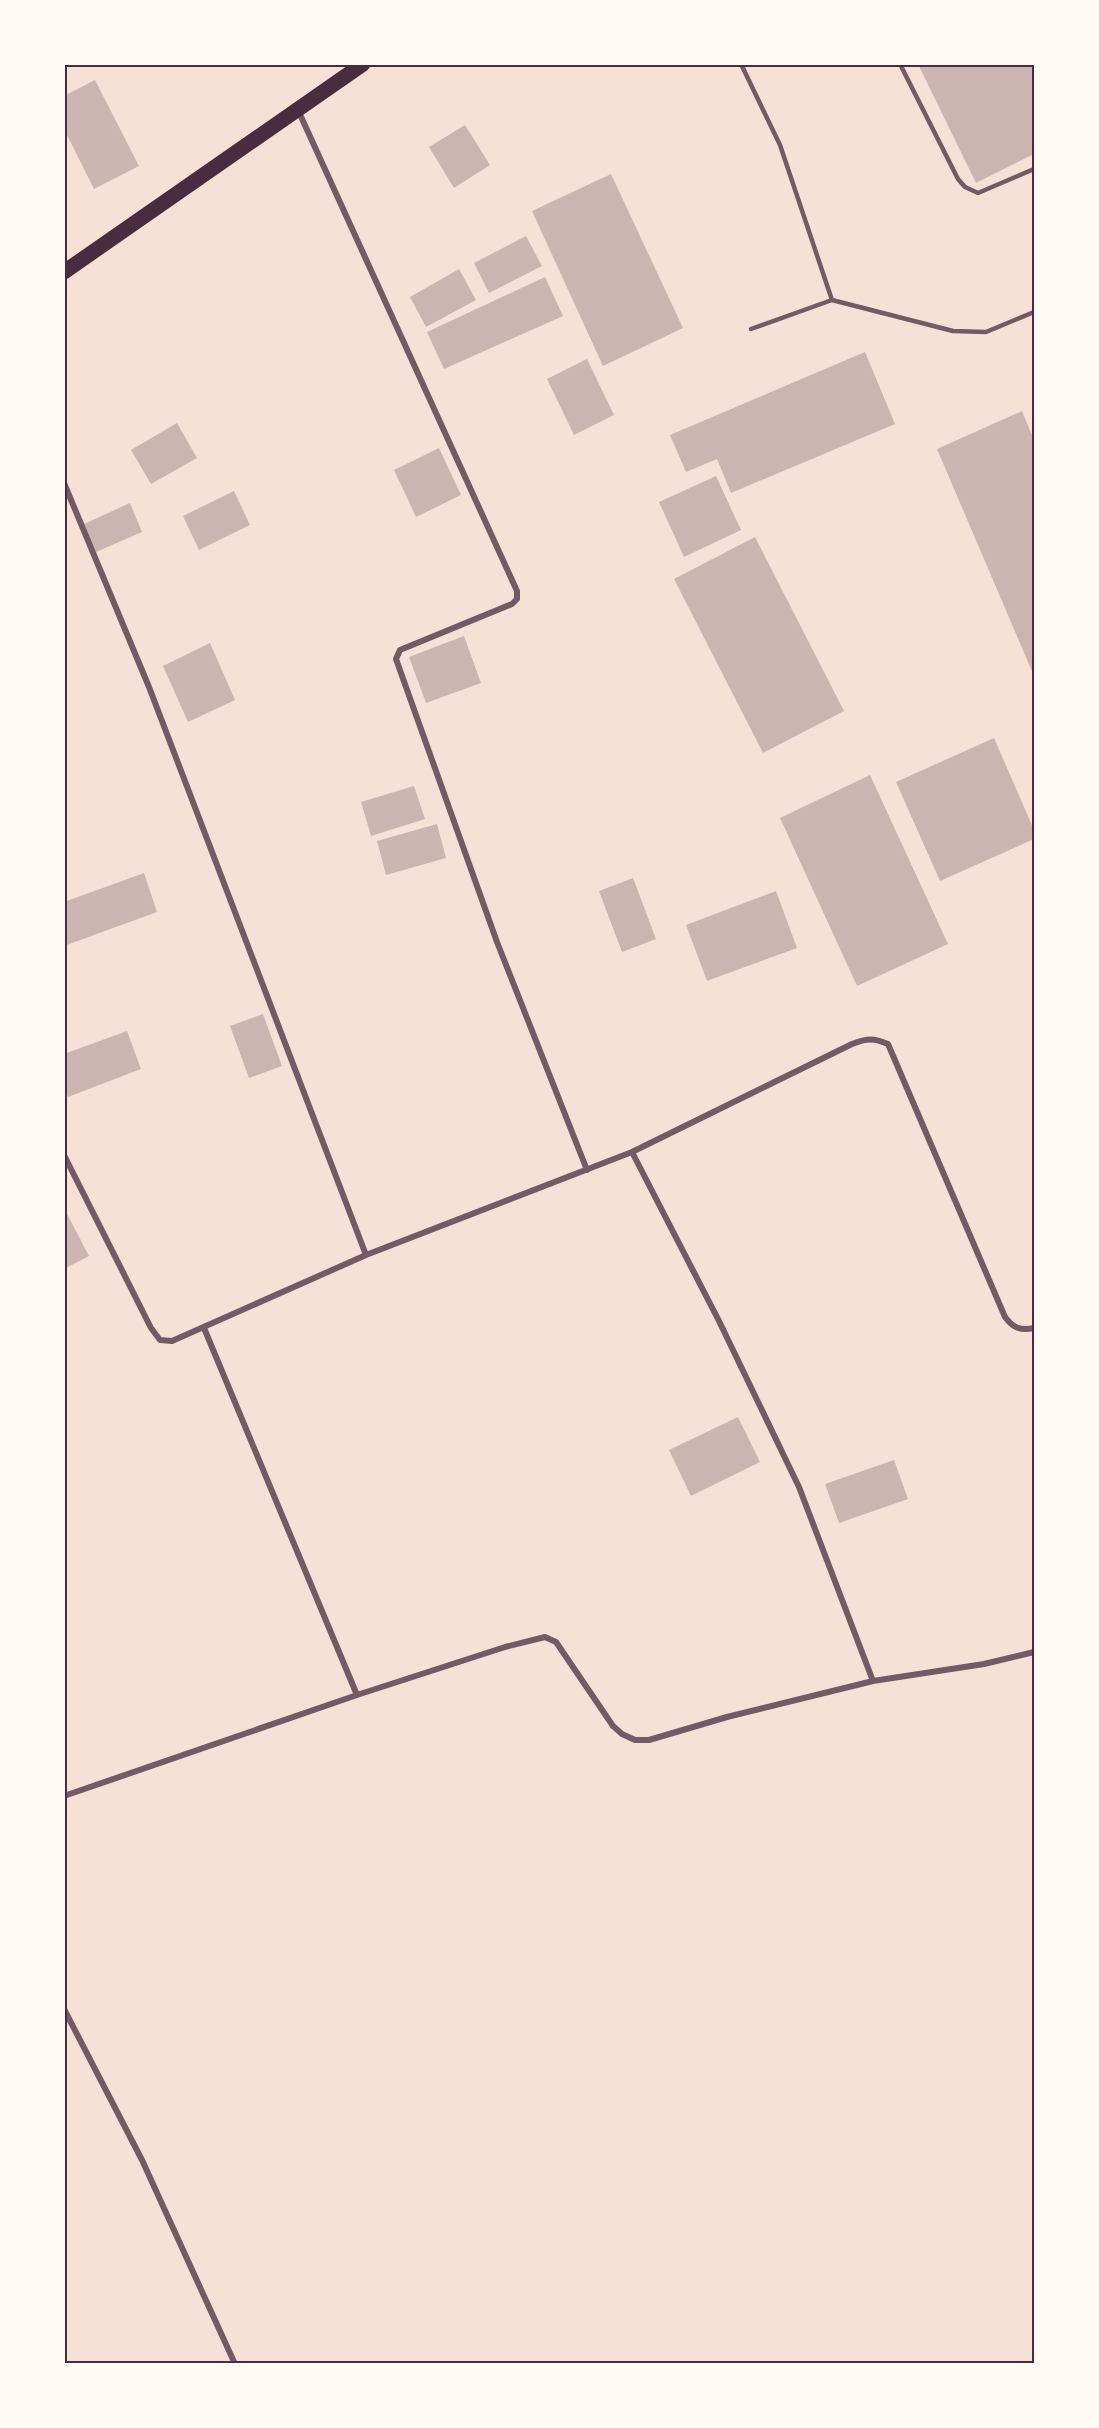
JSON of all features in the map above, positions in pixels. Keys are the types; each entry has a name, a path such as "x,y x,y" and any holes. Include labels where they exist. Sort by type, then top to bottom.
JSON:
{"main road":[{"path":"64,272 359,66"}],"street":[{"path":"297,109 517,591 517,598 512,604 400,650 396,659 497,942 587,1170"},
{"path":"64,483 149,687 366,1255"},
{"path":"64,1155 155,1335 160,1340 172,1341 366,1255 632,1152 852,1044 867,1038 876,1039 888,1044 1005,1317 1012,1326 1021,1330 1035,1328"},
{"path":"632,1152 719,1321 799,1487 873,1682"},
{"path":"204,1328 357,1695"},
{"path":"64,1796 357,1695 505,1647 545,1637 556,1642 613,1726 622,1734 635,1740 650,1740 727,1718 873,1682 984,1664 1035,1652"},
{"path":"64,2009 142,2160 235,2364"}],"lane":[{"path":"741,64 780,145 832,300"},
{"path":"900,64 958,179 965,187 978,193 1035,169"},
{"path":"751,329 832,300 953,331 986,332 1035,312"}],"building":[{"path":"918,64 1034,64 1034,154 976,183"},
{"path":"95,80 139,166 94,189 64,129 64,96"},
{"path":"465,125 490,165 454,188 429,147"},
{"path":"611,174 683,328 603,366 532,211"},
{"path":"526,236 542,266 489,293 474,263"},
{"path":"459,269 476,300 426,327 410,297"},
{"path":"545,277 563,316 444,369 427,332"},
{"path":"865,352 895,424 731,493 717,459 686,472 670,435"},
{"path":"587,359 614,415 574,435 547,379"},
{"path":"1022,411 1034,440 1034,676 937,449"},
{"path":"177,423 197,458 151,484 131,450"},
{"path":"439,448 461,495 416,517 394,470"},
{"path":"716,476 741,530 684,557 659,502"},
{"path":"234,491 250,525 199,550 183,516"},
{"path":"130,503 142,532 96,552 84,524"},
{"path":"755,537 844,711 763,753 674,579"},
{"path":"464,636 481,683 426,703 409,657"},
{"path":"210,643 235,700 188,722 163,666"},
{"path":"994,738 1034,830 1034,839 940,881 896,782"},
{"path":"870,775 948,944 857,986 780,818"},
{"path":"414,786 425,819 371,836 361,802"},
{"path":"437,824 446,858 386,875 377,841"},
{"path":"144,873 157,912 64,946 64,902"},
{"path":"633,878 656,939 622,952 599,891"},
{"path":"776,891 797,948 707,981 686,925"},
{"path":"263,1014 282,1066 249,1078 230,1026"},
{"path":"127,1031 141,1069 68,1097 64,1087 64,1054"},
{"path":"64,1208 89,1256 64,1269"},
{"path":"738,1417 760,1462 691,1496 669,1450"},
{"path":"894,1460 908,1499 839,1523 825,1484"}]}
